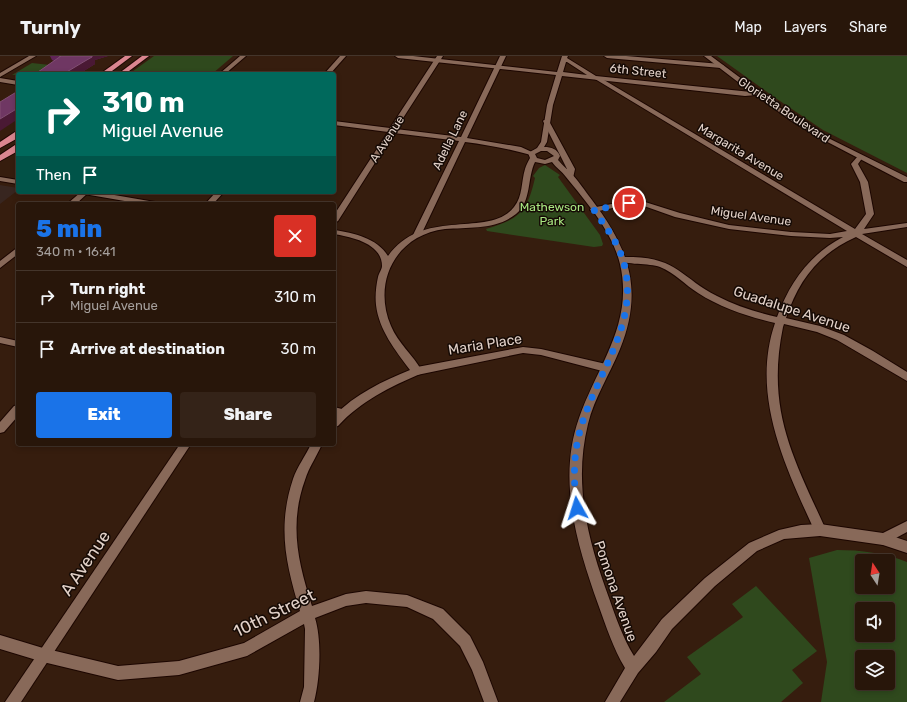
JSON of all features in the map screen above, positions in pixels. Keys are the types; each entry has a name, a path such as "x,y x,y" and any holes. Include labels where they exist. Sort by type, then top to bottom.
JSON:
{"highway":[{"path":"106,72 129,56"},
{"path":"124,72 146,56"},
{"path":"0,146 16,135"},
{"path":"0,159 16,148"}],"street":[{"path":"0,75 33,56"},
{"path":"224,72 243,56"},
{"path":"329,72 343,56"},
{"name":"6th Street","path":"398,56 438,58 498,67 745,94 757,93"},
{"name":"Adella Lane","path":"417,235 503,56"},
{"path":"607,56 721,66"},
{"name":"Glorietta Boulevard","path":"707,56 792,119 818,135 907,180"},
{"name":"A Avenue","path":"336,218 438,58"},
{"path":"416,371 392,338 384,321 378,290 386,265 403,244 417,235 435,229 489,222 514,212 523,200 528,169 532,156 544,142 546,121 564,58"},
{"name":"Margarita Avenue","path":"564,58 907,264"},
{"path":"0,80 16,83"},
{"path":"546,121 551,150"},
{"name":"Pomona Avenue","path":"546,121 571,169 570,176 612,236 623,260 626,279 625,318 620,335 582,424 574,464 575,493 579,524 594,574 622,651 633,668"},
{"path":"336,123 462,139 521,149 558,170 578,188"},
{"path":"496,144 518,145 551,150 556,154 554,159 556,163 570,176"},
{"path":"820,530 793,470 781,436 774,402 772,362 774,339 780,319 793,290 809,266 819,256 843,239 856,233 870,214 864,182 854,164 860,157"},
{"path":"527,179 537,167 544,162 554,159"},
{"path":"0,179 16,182"},
{"path":"73,202 83,194"},
{"path":"97,194 143,202"},
{"path":"211,202 218,194"},
{"name":"Miguel Avenue","path":"594,210 622,204 645,204 678,215 748,230 830,236 907,225"},
{"path":"336,232 346,233 375,247 384,256 386,265"},
{"path":"0,265 16,252"},
{"name":"Guadalupe Avenue","path":"623,260 642,260 658,263 673,269 695,287 710,296 747,312 780,319 830,333 877,356 907,377"},
{"path":"0,340 16,344"},
{"name":"Maria Place","path":"338,412 400,377 416,371 452,363 480,360 510,352 523,350 541,352 606,368"},
{"path":"877,356 907,382"},
{"path":"0,429 16,411"},
{"name":"A Avenue","path":"12,702 185,446"},
{"path":"307,702 311,687 312,629 295,573 291,552 291,512 299,479 316,446"},
{"path":"883,539 907,526"},
{"path":"612,702 633,668 651,647 667,624 710,582 753,547 783,534 820,530 883,539 907,547"},
{"name":"10th Street","path":"0,642 43,655 118,673 179,668 247,648 308,614 346,600 366,596 407,601 438,614 465,641 478,667 490,702"}],"shaded area":[{"path":"0,185 16,188 16,192 0,204"}],"green space":[{"path":"154,56 233,56 214,72 132,72"},
{"path":"717,56 907,56 907,173 823,130"},
{"path":"32,63 59,66 48,72 17,72"},
{"name":"Mathewson Park","path":"545,165 560,175 558,177 600,235 603,244 602,246 594,247 487,231 486,229 507,222 520,212 529,199 535,178 533,176 539,168"},
{"path":"837,550 864,551 882,554 855,554 855,594 895,594 895,558 907,562 907,702 821,702 827,662 809,558"},
{"path":"756,586 817,651 792,670 803,683 781,702 664,702 701,674 687,657 743,617 732,604"}],"building":[{"path":"61,56 92,56 67,72 38,72"},
{"path":"16,92 16,109 0,119 0,102"}],"route":[{"path":"577,508 574,464 582,424 620,335 625,318 626,279 623,260 612,236 594,210 629,203"}]}
